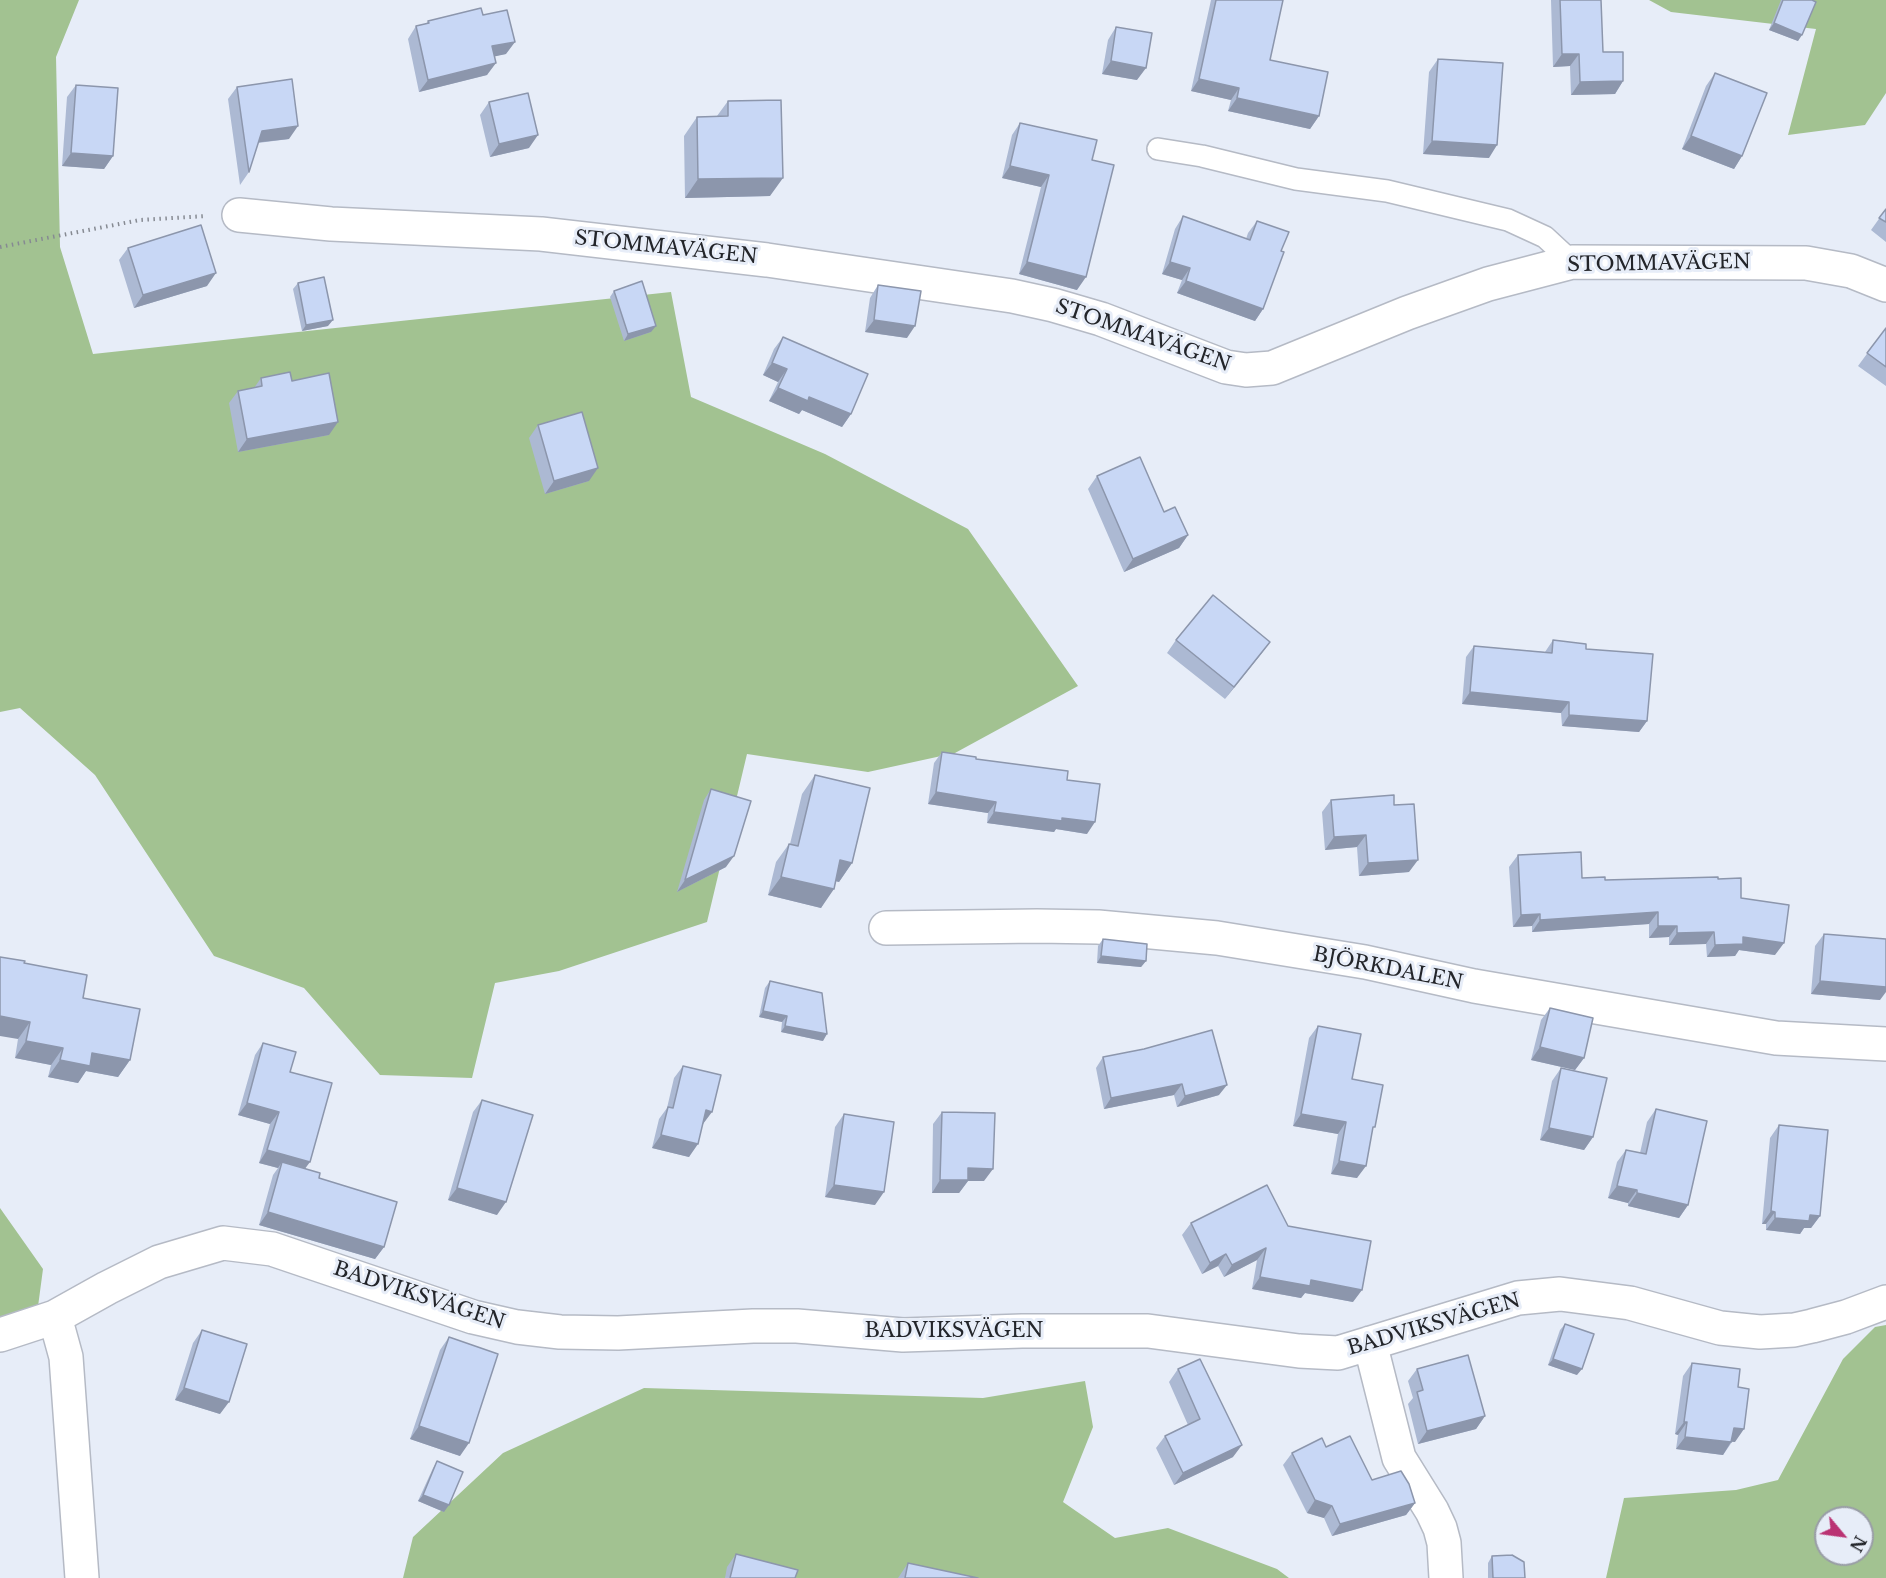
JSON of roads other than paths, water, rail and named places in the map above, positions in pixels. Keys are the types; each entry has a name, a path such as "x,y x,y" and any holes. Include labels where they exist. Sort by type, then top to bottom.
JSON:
{"street":[{"name":"STOMMAVÄGEN","path":"239,215 331,224 541,234 767,260 1012,296 1053,305 1101,320 1226,367 1246,370 1272,368 1407,313 1488,284 1572,262 1806,262 1851,271 1886,285"},
{"name":"BJÖRKDALEN","path":"886,928 1098,927 1217,938 1365,962 1474,986 1776,1038 1886,1044"},
{"name":"BADVIKSVÄGEN","path":"0,1335 55,1317 159,1262 223,1243 272,1249 473,1317 517,1327 560,1332 618,1333 753,1326 797,1326 903,1335 1022,1331 1148,1331 1299,1351 1338,1353 1518,1298 1560,1294 1630,1303 1720,1328 1760,1332 1794,1330 1812,1326 1846,1317 1886,1302"},
{"path":"55,1317 66,1356 82,1578"},
{"path":"1370,1343 1399,1458 1432,1510 1440,1528 1444,1543 1446,1578"}],"lane":[{"path":"1158,149 1202,156 1296,179 1387,191 1508,220 1545,237 1572,262"}]}
